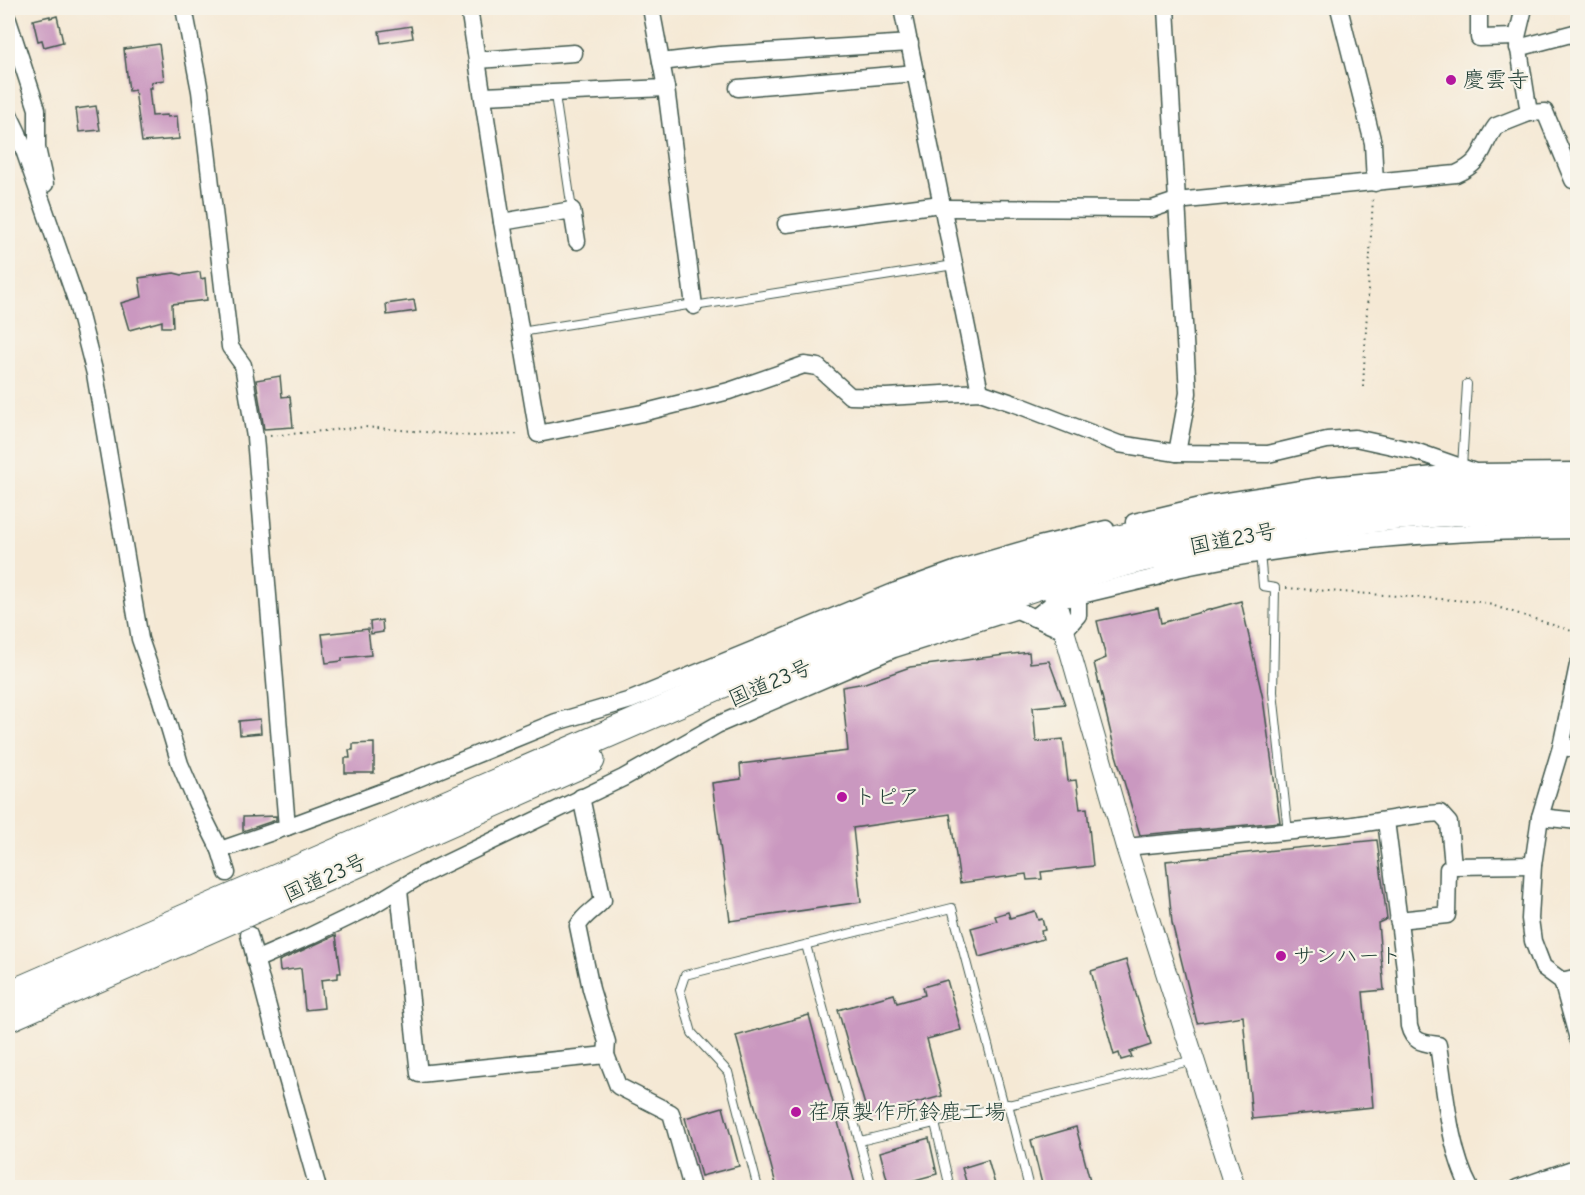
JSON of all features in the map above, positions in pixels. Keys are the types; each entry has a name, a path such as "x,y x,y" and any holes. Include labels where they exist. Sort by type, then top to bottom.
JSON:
{"highway":[{"name":"国道23号","path":"1050,581 1128,537 1235,516 1418,493 1578,488"},
{"name":"国道23号","path":"8,1018 266,893 873,619 944,592 1050,581 1165,562 1299,526 1453,512 1578,510"},
{"name":"国道23号","path":"8,995 266,893"}],"street":[{"path":"184,8 200,91 231,347 243,365 255,437 287,826"},
{"path":"470,8 501,222 538,434 642,413 729,391 804,365 818,367 850,396 886,397 980,392 1021,405 1119,444 1177,453 1268,454 1327,440 1355,438 1415,451 1469,470"},
{"path":"651,8 666,88 694,305"},
{"path":"902,8 980,392"},
{"path":"1166,8 1188,393 1177,453"},
{"path":"1339,8 1373,143 1375,183"},
{"path":"1479,8 1479,38 1518,43 1578,32"},
{"path":"1524,8 1518,43 1529,113"},
{"path":"8,20 37,110 37,148 45,184 42,202"},
{"path":"661,62 730,54 910,43"},
{"path":"478,60 573,53"},
{"path":"738,88 916,73"},
{"path":"484,96 555,95 666,88"},
{"path":"8,112 18,134 76,300 95,374 140,639 180,764 196,804 220,850 227,873"},
{"path":"786,225 941,206 1152,209 1176,201 1456,174 1471,167 1496,126 1529,113 1545,112 1573,180 1578,180"},
{"path":"501,222 572,210 577,241"},
{"path":"220,850 404,784 556,722 631,700 896,591 1050,542 1220,502 1319,486 1469,470 1578,471"},
{"path":"1050,581 1078,596 1157,577 1165,562 1405,536 1488,531 1578,530"},
{"path":"1034,618 1050,581"},
{"path":"1050,581 1126,847 1235,1188"},
{"path":"1064,631 1078,615 1078,596"},
{"path":"255,960 308,937 399,890 422,875 623,778 717,725 894,649 1017,610 1064,631"},
{"path":"1578,665 1569,748 1540,817 1533,865 1530,919 1533,941 1543,967 1570,979 1578,1039"},
{"path":"581,797 603,900 584,915 578,926 591,989 607,1042 606,1054 618,1086 671,1113 692,1188"},
{"path":"1126,847 1288,832 1386,821 1411,814 1440,813 1449,823 1453,866"},
{"path":"1540,817 1578,821"},
{"path":"1386,821 1405,968 1411,1035 1417,1041 1438,1046 1459,1160 1470,1188"},
{"path":"1398,920 1447,915 1448,869 1453,866 1533,865"},
{"path":"399,890 418,1074 606,1054"},
{"path":"249,935 318,1188"},
{"path":"1517,1188 1578,1167"}],"lane":[{"path":"555,95 572,210"},
{"path":"520,332 954,265"},
{"path":"1467,384 1469,470"},
{"path":"1260,553 1263,586 1275,588 1273,692 1288,832"},
{"path":"758,1188 728,1072 692,1033 680,990 685,975 952,908 1029,1188"},
{"path":"806,945 872,1188"},
{"path":"860,1141 1194,1060"},
{"path":"935,1123 950,1188"}],"path":[{"path":"1363,387 1375,183"},
{"path":"255,437 365,427 472,435 538,434"},
{"path":"1275,588 1482,602 1578,633"}],"building":[{"path":"50,16 50,18 57,16 63,42 44,47 42,40 38,41 33,20"},
{"path":"411,26 413,38 381,43 379,31"},
{"path":"159,44 164,80 151,82 152,88 149,88 152,116 177,116 179,139 142,142 135,90 129,91 124,49"},
{"path":"96,106 100,130 79,132 76,109"},
{"path":"200,272 201,279 205,278 207,300 172,304 173,327 162,327 162,321 129,330 121,303 142,297 139,278"},
{"path":"414,300 416,311 387,315 386,304"},
{"path":"280,376 282,397 290,396 293,427 264,429 256,380"},
{"path":"1241,601 1263,699 1280,822 1140,835 1116,755 1094,663 1106,658 1097,621 1158,608 1161,623"},
{"path":"382,620 383,632 371,634 370,622"},
{"path":"368,629 371,655 342,658 342,661 326,663 322,634"},
{"name":"トピア","path":"1029,652 1030,663 1049,661 1065,704 1033,707 1036,742 1063,739 1068,781 1076,780 1080,809 1087,808 1093,866 1041,872 1042,879 1027,880 1026,874 960,883 950,814 853,828 861,902 730,921 712,783 741,779 740,764 848,751 842,687 865,683 910,667"},
{"path":"260,719 261,733 240,735 239,721"},
{"path":"374,743 374,773 345,773 345,758 350,758 349,750 353,750 353,744"},
{"path":"276,816 276,820 243,831 243,817"},
{"name":"サンハート","path":"1377,840 1387,919 1378,923 1384,990 1363,992 1373,1107 1252,1119 1243,1016 1197,1023 1172,923 1166,861"},
{"path":"1035,911 1038,920 1042,919 1045,930 1041,931 1043,939 979,957 971,928 997,921 995,916 1008,912 1010,918"},
{"path":"336,935 341,973 338,973 338,978 321,980 324,1008 305,1010 301,968 280,971 279,961"},
{"path":"1126,960 1151,1045 1130,1052 1132,1057 1121,1060 1119,1053 1114,1055 1091,971"},
{"path":"947,980 961,1030 927,1039 942,1096 868,1116 838,1010 894,994 897,1003 925,995 923,987"},
{"name":"荏原製作所鈴鹿工場","path":"809,1015 856,1188 777,1188 736,1036"},
{"path":"723,1107 739,1166 701,1176 685,1118"},
{"path":"1076,1127 1092,1188 1043,1188 1031,1140"},
{"path":"929,1138 937,1174 889,1187 880,1152"},
{"path":"988,1160 996,1188 968,1188 962,1168"}],"place":[{"name":"慶雲寺","path":"1451,80"},
{"name":"トピア","path":"842,797"},
{"name":"サンハート","path":"1281,956"},
{"name":"荏原製作所鈴鹿工場","path":"796,1112"}]}
